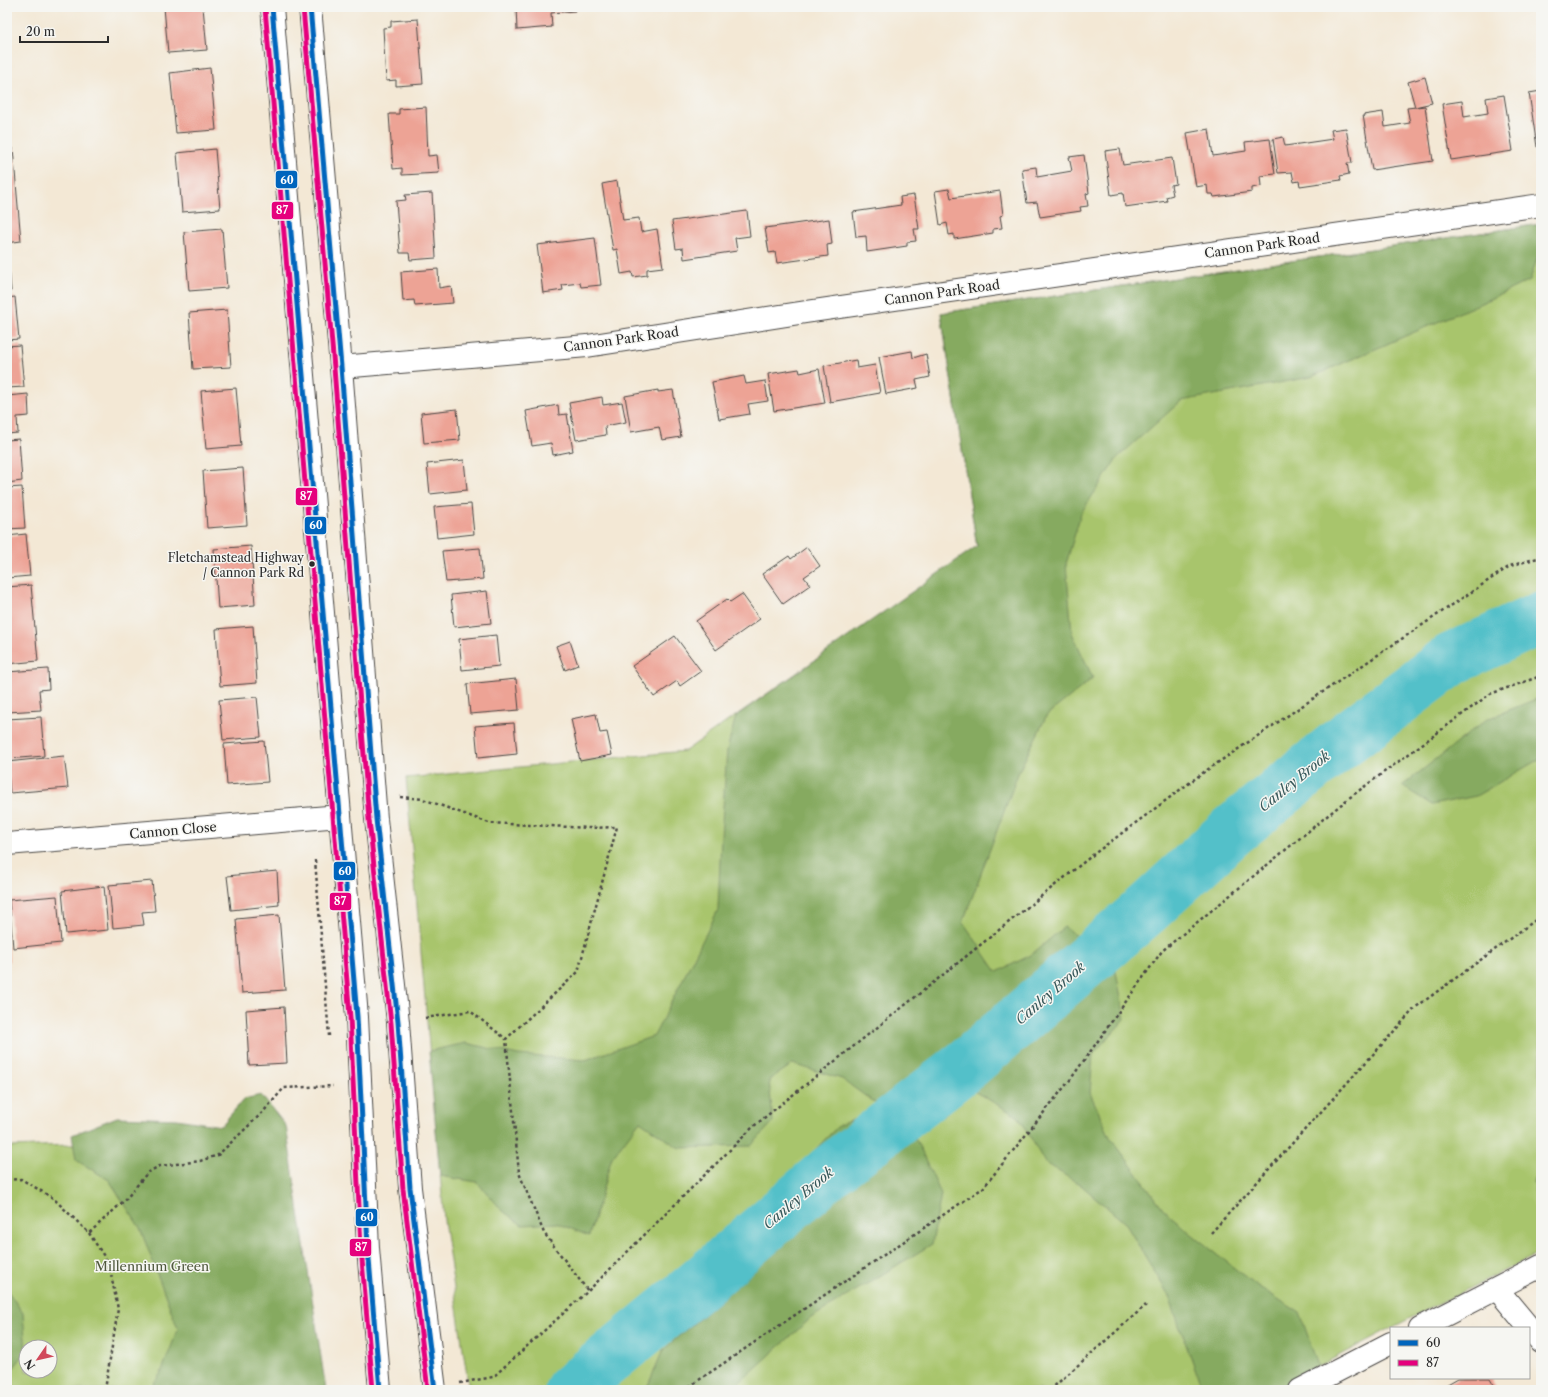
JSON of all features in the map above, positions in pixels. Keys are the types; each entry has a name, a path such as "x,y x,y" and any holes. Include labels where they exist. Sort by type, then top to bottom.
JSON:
{"main road":[{"path":"272,7 357,1017 368,1248 380,1390"},
{"path":"310,7 341,367 376,819 398,1022 410,1188 435,1389"},
{"name":"Cannon Park Road","path":"341,367 601,344 814,311 1541,205"},
{"name":"Cannon Close","path":"7,844 340,816"},
{"path":"1422,1327 1541,1266"},
{"path":"1497,1289 1529,1327"},
{"path":"1530,1329 1541,1342"},
{"path":"1300,1390 1390,1344"}],"path":[{"path":"435,1389 493,1378 588,1291 754,1126 1094,854 1204,772 1510,566 1541,557"},
{"path":"684,1390 983,1188 1070,1080 1162,950 1349,798 1490,694 1541,676"},
{"path":"396,797 423,799 489,823 590,828 617,827 578,972 506,1039"},
{"path":"1212,1233 1416,1007 1541,916"},
{"path":"420,1019 470,1012 506,1039 519,1173 544,1233 588,1291"},
{"path":"89,1233 126,1199 148,1172 160,1166 200,1161 218,1155 263,1112 284,1088 334,1086"},
{"path":"7,1180 21,1179 53,1198 89,1233 109,1264 118,1309 105,1390"},
{"path":"1050,1390 1146,1305"}],"green space":[{"path":"1541,224 1541,1252 1393,1327 1390,1327 1390,1329 1274,1390 469,1390 444,1220 406,778 685,751 977,547 941,313"},
{"path":"1541,224 1541,247 1530,280 1495,297 1311,377 1181,401 1117,458 1081,513 1066,564 1072,633 1093,678 1047,715 1019,771 963,922 997,972 1031,955 1064,927 1114,961 1125,1019 1093,1054 1090,1093 1110,1137 1168,1215 1253,1283 1300,1313 1318,1366 1274,1390 1203,1390 1168,1294 1125,1223 1081,1185 1045,1163 1019,1117 972,1090 945,1115 922,1129 868,1098 842,1079 793,1064 769,1080 773,1122 751,1146 679,1148 640,1121 612,1157 589,1236 557,1223 522,1225 503,1211 477,1182 440,1176 429,1051 466,1043 518,1055 585,1060 654,1036 718,910 727,750 736,716 977,546 941,313"},
{"path":"1541,697 1541,758 1476,796 1432,805 1402,786 1487,719"},
{"path":"261,1095 286,1126 326,1390 149,1390 161,1373 178,1329 140,1228 109,1180 76,1160 72,1135 117,1117 177,1119 221,1126 244,1099"},
{"path":"871,1113 913,1133 941,1194 932,1244 811,1318 731,1390 646,1390 663,1350 782,1247 783,1183 839,1125"},
{"name":"Millennium Green","path":"263,1139 290,1390 7,1390 7,1147"},
{"path":"1541,1172 1541,1249 1533,1181"},
{"path":"7,1290 23,1313 25,1339 18,1339 18,1362 7,1376"}],"building":[{"path":"164,7 203,7 207,50 168,53"},
{"path":"516,7 575,7 575,11 551,13 552,27 517,30"},
{"path":"587,7 610,7 610,8 587,10"},
{"path":"418,19 423,84 396,86 396,80 386,81 383,28 391,27 391,21"},
{"path":"210,68 216,130 176,133 170,73"},
{"path":"1425,77 1432,103 1415,107 1408,82"},
{"path":"1541,91 1541,147 1537,147 1529,93"},
{"path":"1504,95 1513,151 1451,160 1442,104 1462,101 1464,117 1488,113 1486,98"},
{"path":"1425,106 1433,161 1372,170 1363,115 1383,112 1385,127 1410,123 1407,108"},
{"path":"426,107 428,156 437,155 439,173 402,175 402,168 393,169 389,114 399,114 399,109"},
{"path":"1346,128 1352,163 1347,163 1349,174 1340,176 1341,180 1300,186 1299,181 1294,182 1292,172 1278,173 1273,139 1283,137 1285,146 1333,139 1331,130"},
{"path":"1209,129 1213,156 1246,151 1245,142 1270,139 1275,174 1260,176 1261,186 1252,188 1252,192 1214,197 1213,194 1208,194 1207,185 1196,187 1187,133"},
{"path":"13,148 21,241 7,243 7,149"},
{"path":"215,149 220,209 182,212 177,153"},
{"path":"1120,149 1123,165 1172,158 1176,184 1171,185 1173,195 1166,197 1167,201 1125,207 1123,193 1111,195 1105,151"},
{"path":"1084,155 1089,193 1086,194 1088,206 1080,207 1081,211 1040,217 1037,202 1027,203 1022,169 1036,167 1037,177 1072,171 1069,157"},
{"path":"617,181 623,220 639,218 641,232 657,229 663,267 647,269 647,275 633,277 632,272 621,274 617,249 613,250 602,184"},
{"path":"949,189 951,198 1000,191 1003,215 1000,216 1002,228 993,229 993,233 954,239 954,234 949,235 947,223 940,225 935,191"},
{"path":"432,193 436,258 410,260 409,253 400,253 396,201 406,200 405,195"},
{"path":"914,195 919,229 914,229 916,241 907,242 907,246 867,252 866,236 856,237 853,212 901,205 900,197"},
{"path":"747,211 750,236 735,238 737,251 684,259 683,248 676,249 672,221"},
{"path":"829,219 832,244 827,245 828,256 777,263 775,252 769,253 765,228"},
{"path":"222,229 227,288 189,291 184,232"},
{"path":"595,238 601,285 581,287 580,283 562,285 563,290 543,293 537,245"},
{"path":"7,253 11,291 7,292"},
{"path":"438,269 439,288 451,286 453,303 415,306 414,300 403,301 401,272"},
{"path":"15,297 19,339 7,340 7,298"},
{"path":"227,310 231,367 193,369 189,313"},
{"path":"20,345 24,387 7,388 7,346"},
{"path":"912,351 913,358 926,354 930,377 916,380 918,388 886,394 879,357"},
{"path":"856,360 857,368 875,365 880,393 830,402 824,366"},
{"path":"799,369 800,373 819,369 825,403 774,411 768,374"},
{"path":"744,376 746,384 765,381 768,401 748,404 750,414 719,419 712,382"},
{"path":"236,388 241,446 206,449 201,391"},
{"path":"658,390 658,392 673,390 681,437 662,440 659,427 631,432 625,396"},
{"path":"28,394 29,416 17,417 18,433 7,434 7,396"},
{"path":"602,397 603,405 622,402 626,422 605,426 606,435 576,440 569,403"},
{"path":"558,405 559,415 567,414 573,451 553,455 551,443 532,446 526,411"},
{"path":"457,409 460,440 424,443 421,413"},
{"path":"19,439 22,481 7,483 7,440"},
{"path":"464,460 467,490 430,494 427,464"},
{"path":"243,468 247,525 207,528 203,471"},
{"path":"22,487 25,528 7,529 7,488"},
{"path":"471,504 474,534 437,538 434,507"},
{"path":"26,534 30,576 7,578 7,536"},
{"path":"251,546 255,605 218,608 214,549"},
{"path":"807,547 820,566 804,577 810,585 783,604 762,574 789,556 791,559"},
{"path":"480,548 483,579 446,582 442,551"},
{"path":"31,585 38,661 7,664 7,587"},
{"path":"487,591 491,623 454,627 451,595"},
{"path":"742,594 760,619 716,650 696,621 727,599 730,602"},
{"path":"253,626 257,683 220,686 216,629"},
{"path":"496,635 499,666 462,670 459,639"},
{"path":"675,636 701,671 680,686 677,681 654,697 632,666"},
{"path":"570,641 578,665 565,670 556,646"},
{"path":"48,669 49,689 39,690 41,710 7,712 7,672"},
{"path":"516,679 519,710 470,714 467,684"},
{"path":"257,697 261,737 223,740 219,700"},
{"path":"596,714 600,733 607,732 612,755 580,761 571,719"},
{"path":"41,717 44,756 8,759 7,719"},
{"path":"514,723 517,754 478,758 475,726"},
{"path":"264,741 268,782 227,785 224,744"},
{"path":"64,756 68,788 10,793 7,762"},
{"path":"277,871 279,905 231,910 227,876"},
{"path":"152,881 155,911 142,912 144,925 113,928 109,885"},
{"path":"104,886 108,930 66,934 62,891"},
{"path":"57,896 61,943 13,948 9,900"},
{"path":"279,915 285,990 242,993 236,919"},
{"path":"7,946 9,961 7,962"},
{"path":"284,1007 287,1063 249,1065 246,1010"},
{"path":"1456,1379 1491,1379 1497,1390 1437,1390"}],"waterway":[{"name":"Canley Brook","path":"571,1390 697,1286 829,1172 970,1062 1145,911 1231,832 1346,739 1452,659 1541,618"}],"transit line":[{"name":"60","path":"272,7 357,1017 368,1248 380,1390"},
{"name":"60","path":"310,7 341,367 376,819 398,1022 410,1188 435,1390"},
{"name":"87","path":"265,8 350,1017 361,1248 373,1390"},
{"name":"87","path":"303,8 334,368 369,820 391,1023 403,1189 428,1390"}],"place":[{"name":"Fletchamstead Highway / Cannon Park Rd","path":"312,564"}]}
